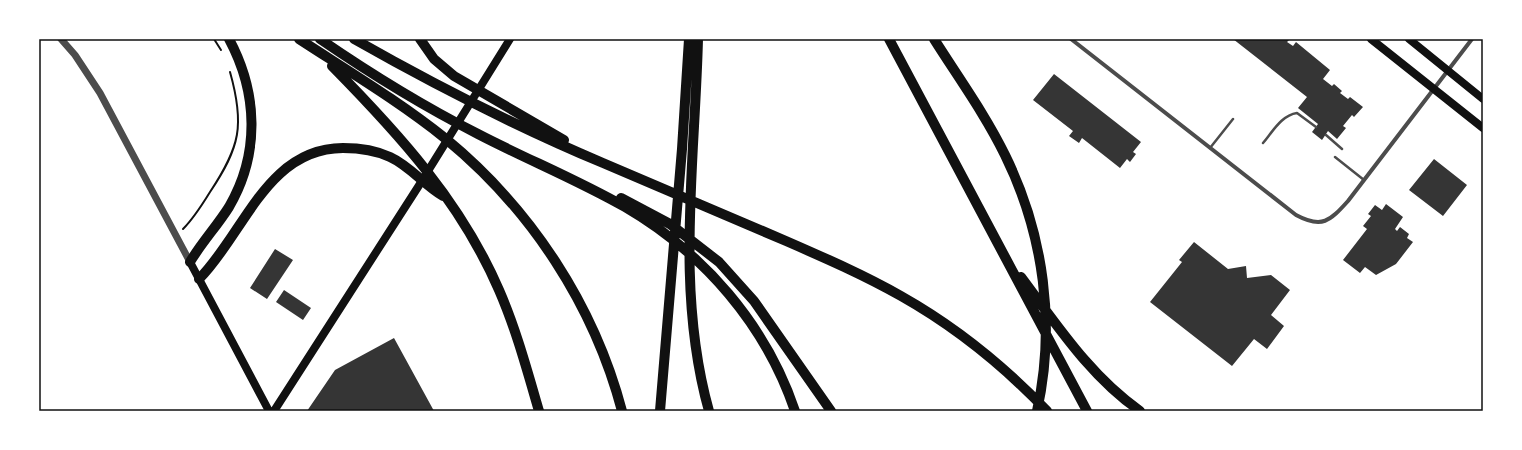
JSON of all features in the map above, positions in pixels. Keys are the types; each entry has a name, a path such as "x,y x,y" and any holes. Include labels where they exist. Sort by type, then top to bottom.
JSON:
{"highway":[{"path":"190,262 234,199 249,154 252,125 250,96 244,72 229,39"},
{"path":"299,39 435,131 489,179 516,208 538,236 559,267 596,338 610,370 622,411"},
{"path":"320,39 378,77 444,116 625,207 662,231 702,265 731,296 760,336 781,375 795,411"},
{"path":"354,39 484,110 600,162 706,206 848,269 902,296 953,329 986,354 1048,411"},
{"path":"420,39 437,62 466,83 600,162"},
{"path":"660,411 682,149 689,39"},
{"path":"698,39 690,276 696,347 709,411"},
{"path":"889,39 1087,411"},
{"path":"934,39 986,121 1008,160 1022,194 1035,235 1043,281 1046,319 1044,372 1037,411"},
{"path":"317,50 381,115 418,158 435,186"},
{"path":"200,279 220,254 268,186 282,171 300,158 330,149 358,148 386,155 435,186 449,199 473,237 499,290 514,329 539,411"},
{"path":"547,168 616,196 663,219 703,248 723,266 750,296 831,411"},
{"path":"1005,257 1064,336 1093,370 1121,397 1140,411"}],"main road":[{"path":"274,411 422,180 510,39"},
{"path":"1371,39 1483,128"},
{"path":"1409,39 1483,99"},
{"path":"190,262 269,411"}],"street":[{"path":"61,39 75,55 100,93 190,262"},
{"path":"1071,39 1296,215 1309,221 1325,222 1335,215 1364,180 1472,39"}],"lane":[{"path":"1263,143 1278,123 1290,114 1298,113 1316,127"},
{"path":"1210,148 1233,119"},
{"path":"1326,134 1342,149"},
{"path":"1335,157 1364,180"}],"path":[{"path":"214,39 223,53"},
{"path":"187,225 217,181 235,150 239,120 237,102 229,69"}],"building":[{"path":"1233,39 1290,39 1287,42 1293,46 1296,42 1330,70 1323,79 1332,86 1334,84 1342,91 1340,93 1348,99 1350,97 1363,107 1354,117 1352,115 1343,126 1346,128 1337,139 1328,131 1322,140 1312,132 1318,124 1298,108 1307,97"},
{"path":"1054,74 1141,142 1133,152 1136,154 1130,162 1127,159 1120,168 1082,138 1079,143 1069,136 1073,131 1033,100"},
{"path":"1434,159 1467,185 1443,216 1409,190"},
{"path":"1386,204 1403,217 1395,229 1397,231 1400,227 1409,234 1407,238 1413,242 1396,264 1376,275 1365,267 1360,273 1343,260 1367,229 1363,226 1371,216 1368,214 1375,205 1382,210"},
{"path":"1194,242 1228,269 1246,266 1247,278 1271,275 1290,290 1271,315 1284,326 1267,349 1254,339 1232,366 1150,302 1182,262 1179,260"},
{"path":"275,249 293,260 267,299 250,288"},
{"path":"284,290 311,308 303,320 276,302"},
{"path":"394,338 434,411 307,411 335,370"}]}
